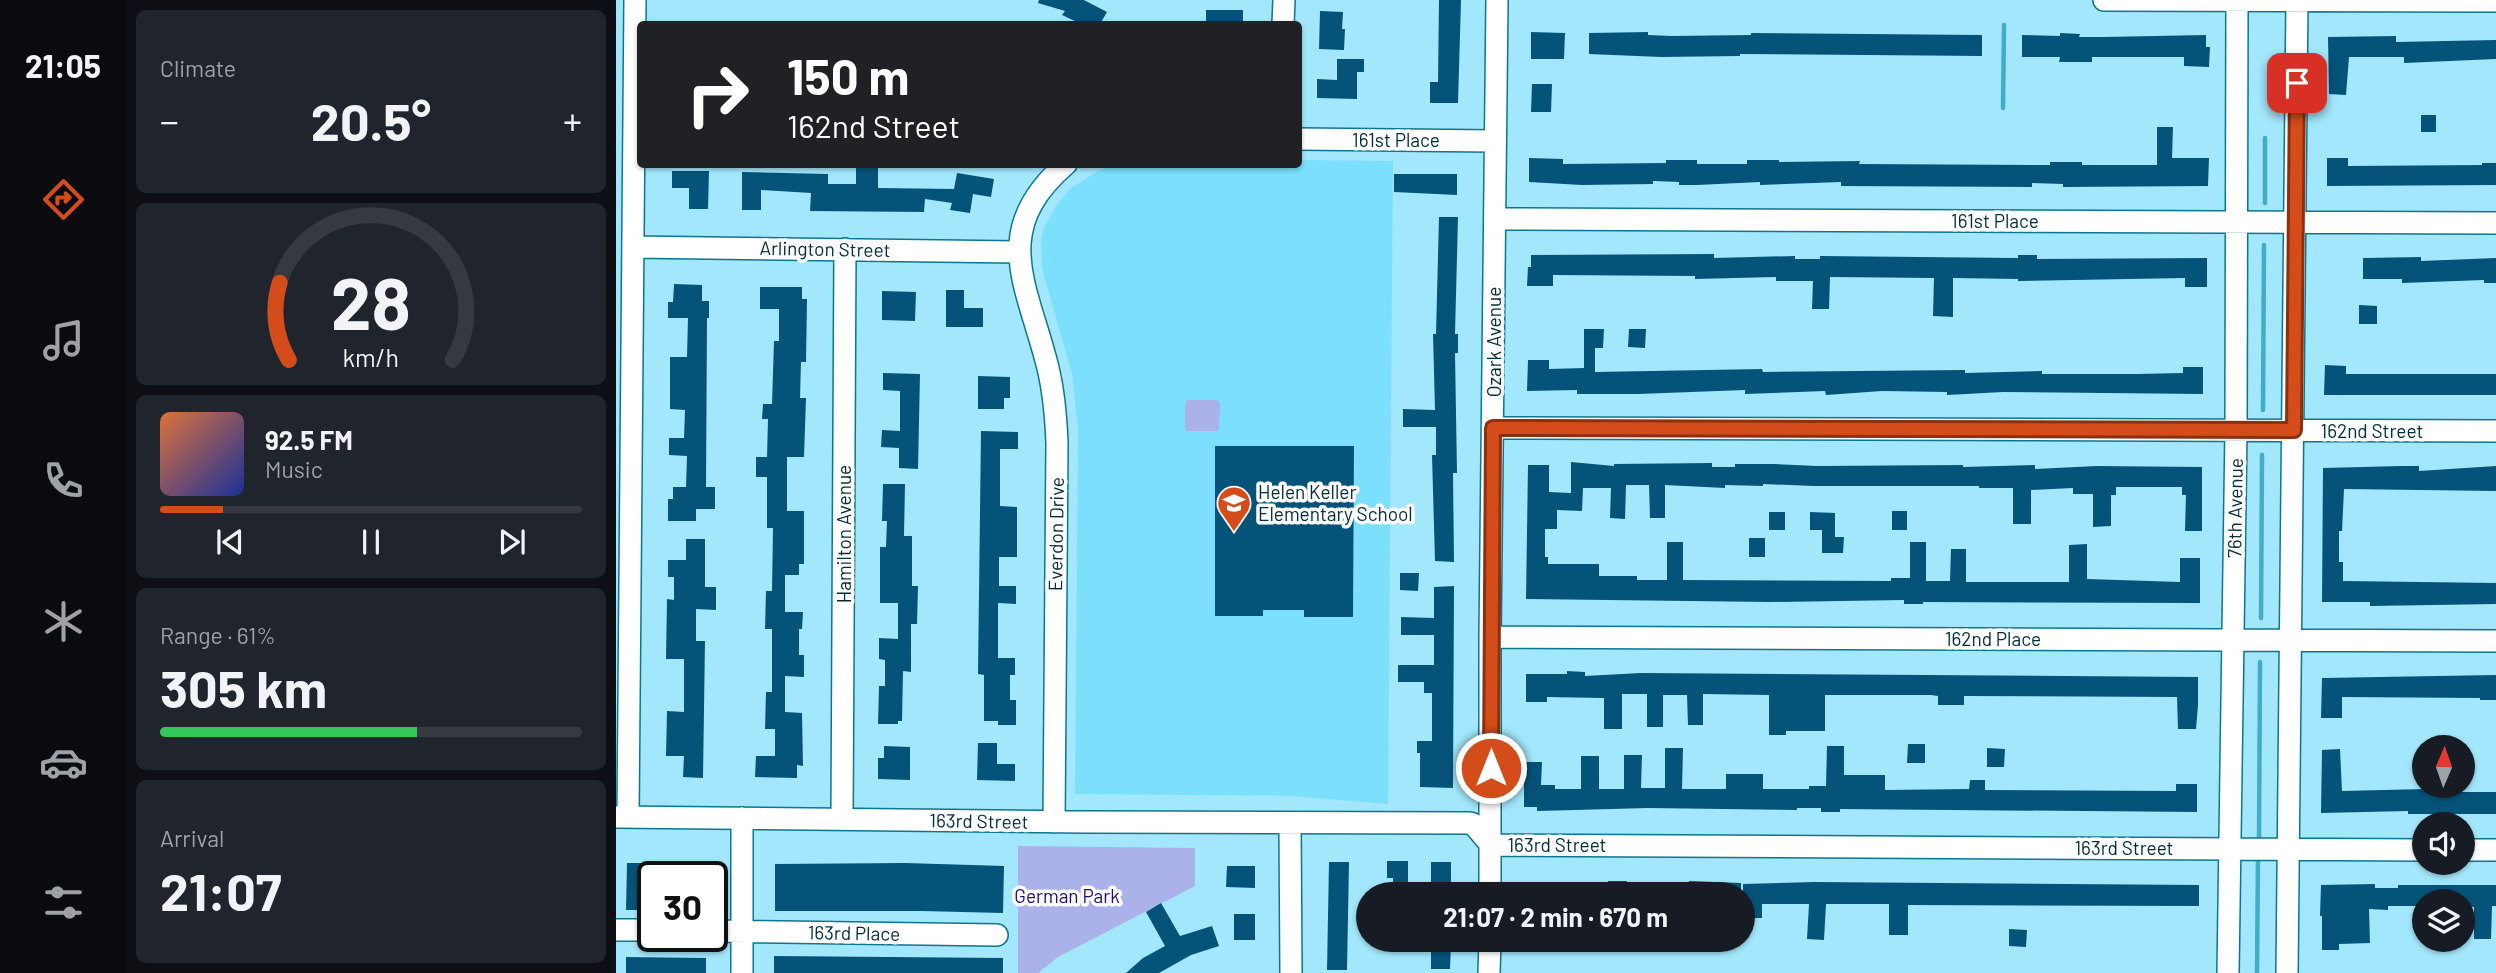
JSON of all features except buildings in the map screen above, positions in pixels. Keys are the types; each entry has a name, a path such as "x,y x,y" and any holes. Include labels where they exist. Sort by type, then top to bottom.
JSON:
{"street":[{"path":"635,0 637,21"},
{"path":"1283,21 1284,0"},
{"name":"Ozark Avenue","path":"1490,882 1490,637 1497,0"},
{"path":"2104,0 2496,1"},
{"name":"76th Avenue","path":"2228,973 2237,849 2232,639 2236,430 2237,0"},
{"path":"2287,973 2281,849 2291,640 2297,0"},
{"path":"622,817 637,70"},
{"name":"161st Place","path":"1302,139 1494,141"},
{"path":"1018,251 1028,208 1050,178 1061,168"},
{"name":"161st Place","path":"1495,219 2496,223"},
{"name":"Arlington Street","path":"633,247 1018,251"},
{"name":"Hamilton Avenue","path":"842,820 845,249"},
{"name":"Everdon Drive","path":"1018,251 1021,272 1048,369 1055,408 1054,822"},
{"name":"162nd Street","path":"1493,428 2496,431"},
{"name":"162nd Place","path":"1490,637 2496,641"},
{"name":"163rd Street","path":"622,817 1473,824 1491,845 2412,850"},
{"path":"742,973 743,818"},
{"path":"1290,823 1291,973"},
{"path":"2475,850 2496,850"},
{"path":"616,930 637,930"},
{"name":"163rd Place","path":"728,931 997,935"},
{"path":"1489,973 1490,952"}],"shaded area":[{"name":"Helen Keller Elementary School","path":"1302,160 1393,161 1388,804 1290,796 1075,794 1078,429 1072,374 1042,268 1041,240 1044,228 1057,204 1071,188 1106,168 1302,168"}],"green space":[{"path":"1187,400 1217,400 1220,403 1217,431 1187,431"},
{"name":"German Park","path":"1018,846 1195,848 1195,886 1058,957 1038,973 1018,973"}],"waterway":[{"path":"2003,108 2004,25"},
{"path":"2265,138 2265,203"},
{"path":"2263,410 2264,245"},
{"path":"2261,618 2262,455"},
{"path":"2259,843 2260,662"},
{"path":"2257,973 2258,855"}],"place":[{"name":"Helen Keller Elementary School","path":"1234,533"}],"route":[{"path":"1491,768 1493,428 2294,430 2297,83"}]}
